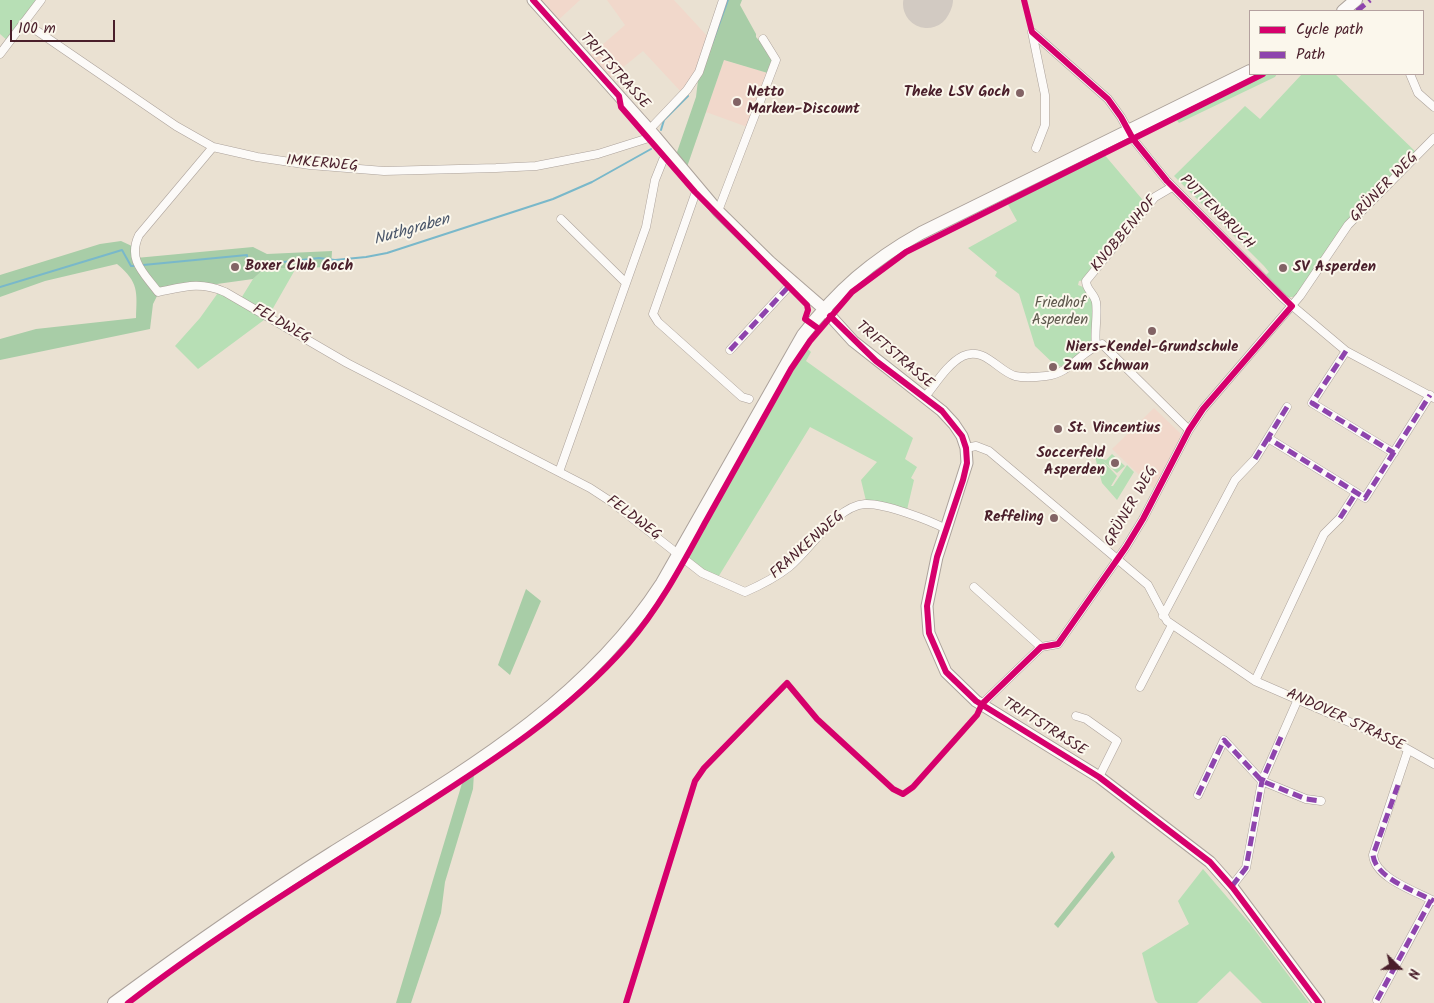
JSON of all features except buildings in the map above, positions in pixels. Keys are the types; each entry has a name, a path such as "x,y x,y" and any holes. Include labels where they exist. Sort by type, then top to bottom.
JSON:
{"main road":[{"path":"1343,10 1356,0"},
{"path":"114,1003 250,907 462,772 535,720 576,685 619,641 650,600 678,554 783,367 823,308 859,273 899,245 1249,71"}],"street":[{"path":"0,54 41,0"},
{"name":"TRIFTSTRASSE","path":"533,0 671,154 718,211 823,308 853,341 954,424 962,436 966,448 967,463 928,594 929,633 946,672 965,692 1099,777 1194,848 1232,886 1319,1003"},
{"path":"652,133 699,72 723,0"},
{"name":"IMKERWEG","path":"24,22 176,126 213,147 258,158 310,165 384,171 536,166 598,154 652,133"},
{"name":"PUTTENBRUCH","path":"1036,148 1045,125 1045,95 1032,32 1108,99 1128,131 1172,187 1292,306 1346,351 1432,397"},
{"path":"718,211 776,60 762,40"},
{"path":"1410,75 1418,93 1434,107"},
{"name":"GRÜNER WEG","path":"982,704 1041,646 1058,644 1143,519 1189,430 1223,384 1292,306 1348,225 1434,138"},
{"name":"FELDWEG","path":"213,147 139,235 134,247 136,260 158,292 190,285 210,285 225,292 347,363 590,488 613,503 678,554"},
{"path":"559,472 646,227 655,180 663,160 671,154"},
{"path":"698,186 653,314 658,322 742,397 749,399"},
{"name":"KNOBBENHOF","path":"1096,346 1094,333 1096,303 1086,286 1086,281 1155,197 1172,187"},
{"path":"561,219 625,282"},
{"path":"730,350 793,282"},
{"path":"924,398 946,371 963,356 972,354 982,356 1016,376 1045,376 1063,372 1096,346 1102,344 1189,430"},
{"path":"1346,351 1312,403 1394,452"},
{"path":"1268,438 1365,498 1432,397"},
{"path":"1163,616 1235,480 1255,459 1287,407"},
{"name":"ANDOVER STRASSE","path":"966,448 976,446 989,451 1148,585 1163,616 1172,625 1255,681 1393,741 1434,764"},
{"path":"1255,681 1324,534 1340,518 1356,492"},
{"name":"FRANKENWEG","path":"678,554 702,573 745,592 769,581 790,566 842,513 865,504 884,507 946,529"},
{"path":"974,587 1041,646"},
{"path":"1140,687 1172,625"},
{"path":"1232,886 1246,868 1262,782 1298,699"},
{"name":"TRIFTSTRASSE","path":"1076,716 1086,719 1117,741 1099,777"},
{"path":"1198,795 1224,740 1262,782 1306,800 1321,801"},
{"path":"1377,1000 1432,900 1381,874 1373,859 1408,750"}],"shaded area":[{"path":"533,0 580,0 554,24"},
{"path":"607,0 674,0 710,39 699,72 683,94 643,51 605,82 585,60 625,25"},
{"path":"724,60 771,74 750,128 706,112"},
{"path":"1154,408 1180,433 1180,438 1154,489 1112,449"}],"green space":[{"path":"0,0 41,0 9,42 0,34"},
{"path":"723,0 742,0 740,5 756,37 776,60 771,74 724,60 687,167 676,155 696,97 699,72"},
{"path":"1261,75 1276,75 1179,123 1175,118"},
{"path":"1301,75 1336,75 1418,154 1348,225 1300,296 1283,298 1263,278 1269,272 1264,266 1174,176 1245,106 1260,119"},
{"name":"Friedhof Asperden","path":"1103,153 1147,205 1084,280 1079,281 1078,285 1085,289 1092,301 1091,342 1066,365 1057,367 1035,346 1019,294 995,276 997,272 968,248 1017,221 1006,201"},
{"path":"121,241 134,247 136,258 253,247 267,254 332,251 331,267 264,269 253,279 159,292 153,304 150,329 0,360 0,339 36,329 136,318 137,301 133,282 117,264 45,281 0,297 0,275 100,244"},
{"path":"296,268 268,317 198,369 175,346 200,318 220,290 240,300 253,279 264,269"},
{"path":"806,347 811,352 806,361 913,438 905,459 917,467 911,478 914,480 906,514 867,505 861,480 877,462 810,427 717,579 684,560 791,369"},
{"path":"1112,454 1125,466 1117,473 1103,461 1117,476 1111,486 1113,486 1127,465 1134,472 1117,500 1102,483 1095,457 1106,460"},
{"path":"526,589 541,601 510,675 498,665"},
{"path":"474,773 473,789 445,882 441,913 411,1003 396,1003 463,780"},
{"path":"1112,851 1115,857 1058,928 1054,924"},
{"path":"1203,869 1251,925 1309,1003 1262,1003 1230,971 1197,1003 1158,1003 1155,1000 1142,953 1189,924 1178,901"}],"waterway":[{"name":"Nuthgraben","path":"712,44 728,0"},
{"name":"Nuthgraben","path":"661,130 664,120 688,96"},
{"name":"Nuthgraben","path":"143,265 247,255 248,266 319,258 335,260 387,253 553,199 592,182 651,149"},
{"name":"Nuthgraben","path":"0,287 122,250 131,266 135,266"}],"runway":[{"path":"927,4 929,0"}],"marked path":[{"path":"1358,10 1370,0"},
{"path":"730,350 791,284"},
{"path":"1346,351 1312,403 1394,453"},
{"path":"1287,407 1268,438 1365,498 1430,395"},
{"path":"1255,459 1268,438"},
{"path":"1340,518 1356,493"},
{"path":"1232,886 1246,868 1262,781 1281,737"},
{"path":"1198,795 1224,740 1262,781 1306,799 1321,801"},
{"path":"1398,785 1373,855 1375,863 1388,877 1397,883 1434,901"},
{"path":"1377,1000 1431,900"}],"cycle path":[{"path":"533,0 619,96 621,107 695,192 807,305 808,310 805,319 819,329"},
{"path":"626,1003 695,781 704,768 787,683 817,719 893,789 903,794 913,787 977,715 982,704 1041,647 1058,644 1126,547 1143,519 1189,430 1203,409 1292,306 1167,181 1133,139 1108,99 1032,32 1024,0"},
{"path":"128,1003 231,929 497,757 552,716 604,670 640,630 661,600 791,369 810,341 852,292 906,252 1261,75"},
{"path":"830,316 876,361 942,411 962,436 966,448 967,463 963,480 937,557 927,606 929,633 946,672 976,701 1099,777 1210,862 1233,888 1319,1003"}],"place":[{"name":"Theke LSV Goch","path":"1020,93"},
{"name":"Netto Marken-Discount","path":"737,102"},
{"name":"Boxer Club Goch","path":"235,267"},
{"name":"SV Asperden","path":"1283,268"},
{"name":"Niers-Kendel-Grundschule","path":"1152,331"},
{"name":"Zum Schwan","path":"1053,367"},
{"name":"St. Vincentius","path":"1058,429"},
{"name":"Soccerfeld Asperden","path":"1115,463"},
{"name":"Reffeling","path":"1054,518"}]}
